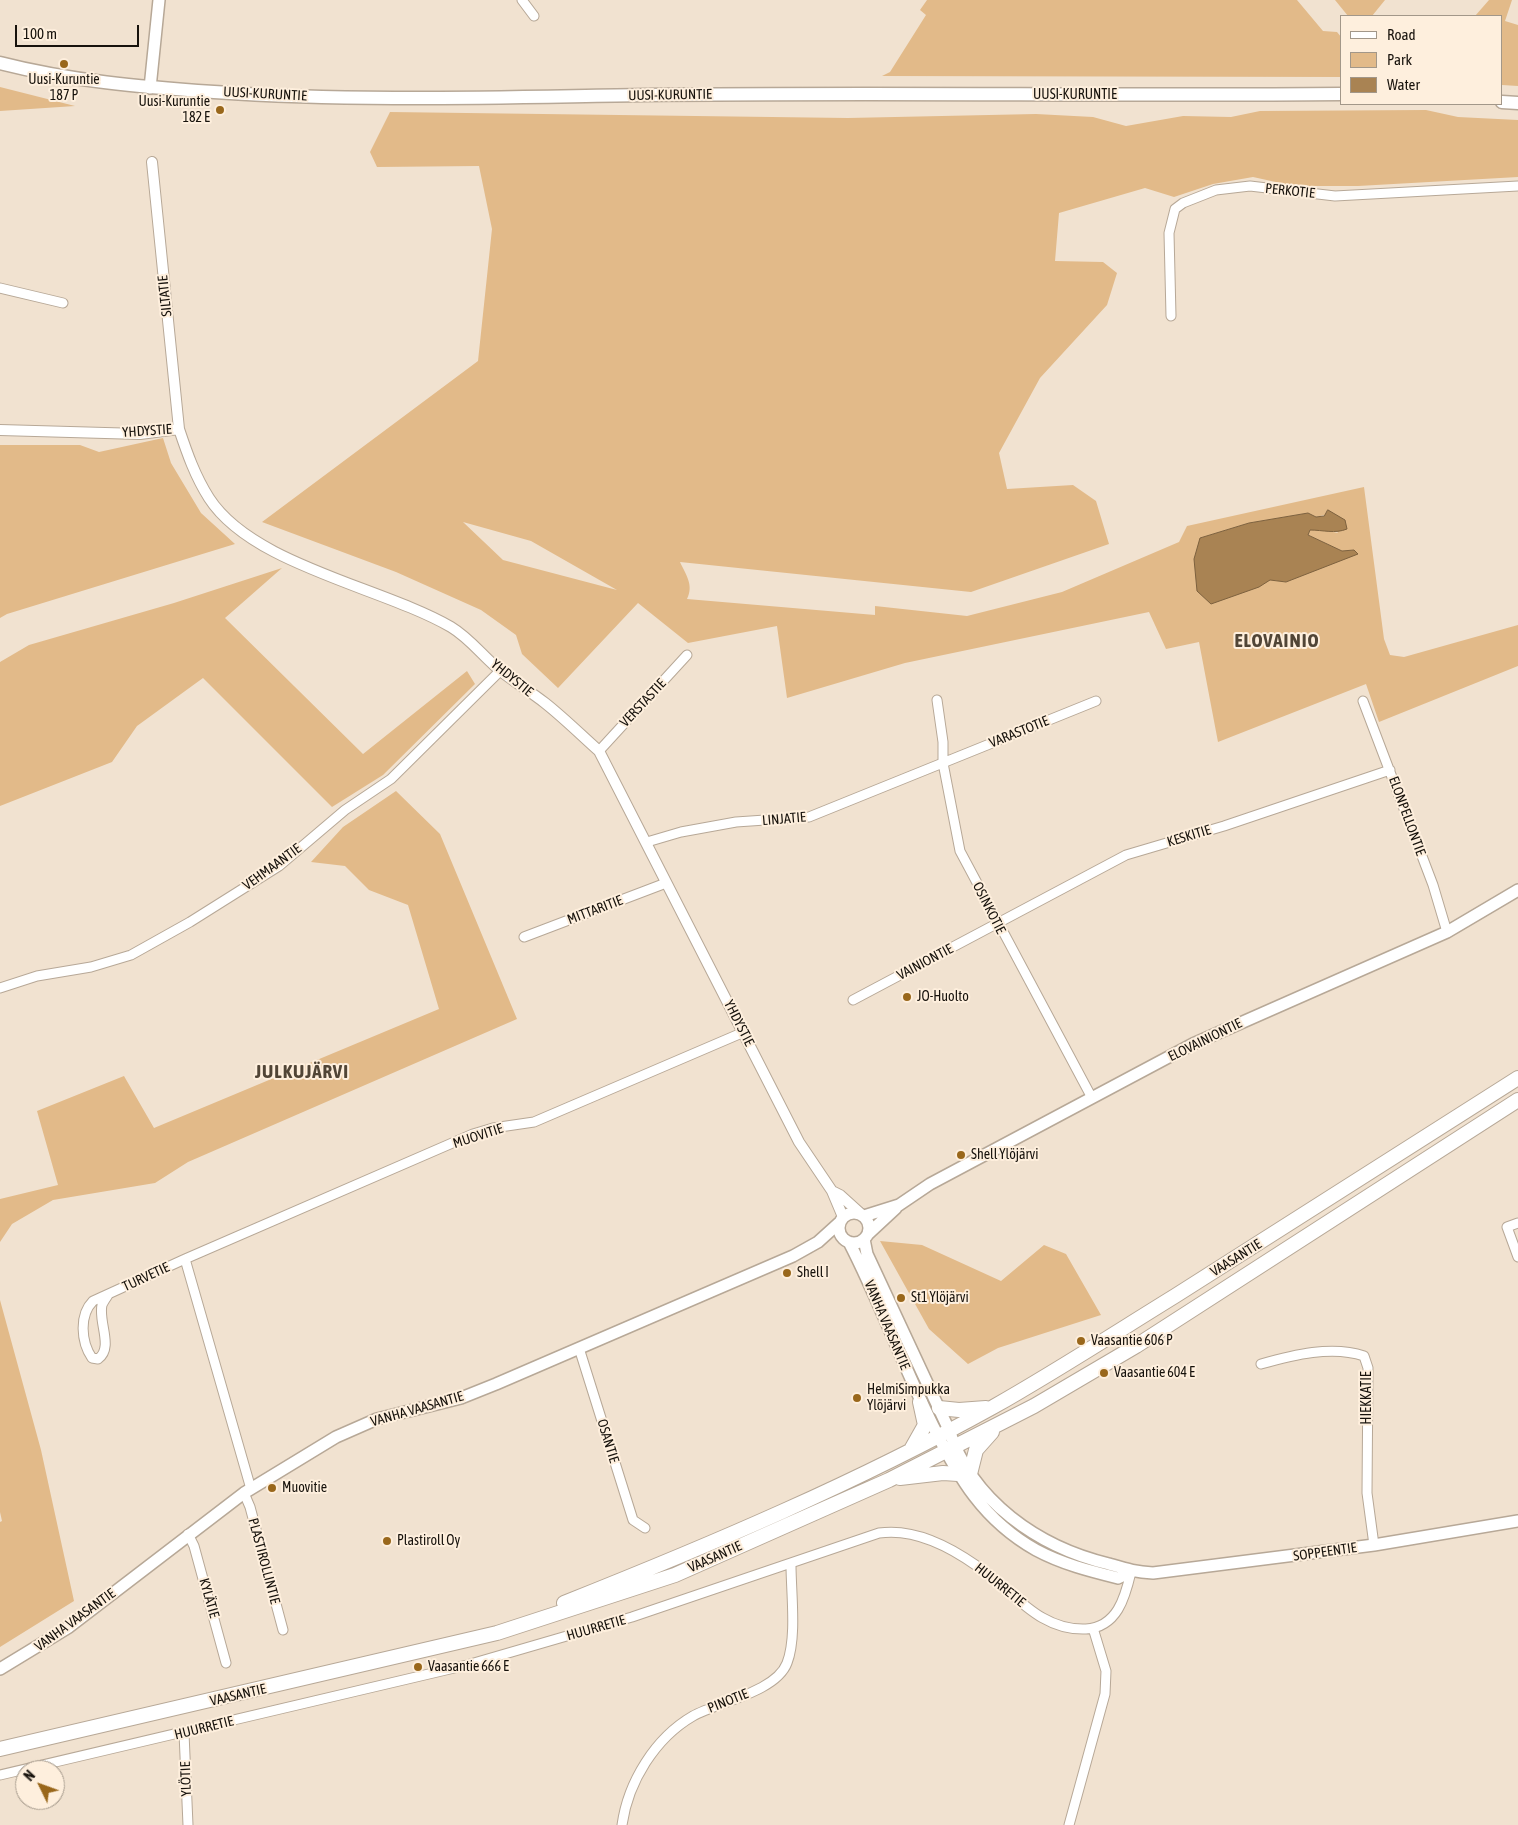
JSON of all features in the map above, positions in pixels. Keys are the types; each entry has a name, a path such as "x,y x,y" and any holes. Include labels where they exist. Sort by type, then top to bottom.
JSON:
{"highway":[{"name":"VAASANTIE","path":"474,1637 649,1570 912,1448 992,1407 1214,1272 1518,1078"},
{"name":"VAASANTIE","path":"0,1749 348,1669 530,1623 674,1575 889,1480 1003,1423 1136,1346 1518,1100"},
{"path":"912,1448 925,1425 920,1402"},
{"path":"939,1408 959,1410 992,1407"},
{"path":"889,1480 924,1475 964,1474 983,1440 1003,1423"}],"main road":[{"path":"150,88 159,0"},
{"name":"UUSI-KURUNTIE","path":"0,63 78,79 150,88 377,99 792,94 1340,94"},
{"path":"1503,102 1518,103"},
{"name":"ELOVAINIONTIE","path":"866,1236 899,1205 938,1180 1092,1098 1230,1027 1448,932 1518,890"},
{"name":"ELOVAINIONTIE","path":"862,1215 899,1205"},
{"path":"850,1213 862,1215 869,1223 866,1236 857,1243 846,1240 839,1232 841,1220 850,1213"},
{"name":"VANHA VAASANTIE","path":"0,1670 69,1627 188,1534 248,1491 354,1428 377,1419 461,1398 774,1265 818,1242 841,1220"},
{"name":"VANHA VAASANTIE","path":"866,1236 868,1254 939,1408 943,1433"},
{"name":"VANHA VAASANTIE","path":"818,1242 846,1240 920,1402 943,1433"},
{"name":"SOPPEENTIE","path":"943,1433 964,1474 1014,1520 1052,1544 1085,1558 1131,1572 1153,1573 1198,1569 1374,1545 1518,1521"}],"street":[{"path":"522,0 534,16"},
{"name":"SILTATIE","path":"152,162 179,429"},
{"name":"PERKOTIE","path":"1172,316 1169,233 1175,210 1192,200 1216,190 1250,186 1335,196 1518,186"},
{"path":"0,288 63,303"},
{"name":"YHDYSTIE","path":"0,430 140,434 179,429 190,464 210,500 248,537 280,554 416,610 451,627 470,642 500,671 546,704 599,751 799,1142 832,1191 841,1220"},
{"name":"VERSTASTIE","path":"599,751 688,655"},
{"name":"VEHMAANTIE","path":"0,988 37,976 91,967 131,955 271,871 345,810 391,779 500,671"},
{"name":"OSINKOTIE","path":"937,700 943,742 943,763 960,851 1092,1098"},
{"name":"VARASTOTIE","path":"943,763 1096,701"},
{"name":"ELONPELLONTIE","path":"1363,701 1433,884 1448,932"},
{"name":"LINJATIE","path":"647,842 690,830 736,822 809,818 943,763"},
{"name":"KESKITIE","path":"998,924 1126,855 1224,826 1390,770"},
{"name":"MITTARITIE","path":"524,937 666,883"},
{"name":"VAINIONTIE","path":"853,1000 998,924"},
{"name":"MUOVITIE","path":"184,1259 473,1134 494,1128 534,1122 744,1032"},
{"name":"YHDYSTIE","path":"832,1191 840,1195 862,1215"},
{"path":"1518,1223 1507,1227 1518,1256"},
{"path":"184,1259 248,1491"},
{"name":"TURVETIE","path":"108,1294 102,1304 106,1348 103,1356 98,1359 92,1358 88,1352 82,1319 86,1309 93,1301 108,1294 184,1259"},
{"name":"OSANTIE","path":"579,1348 633,1520 645,1528"},
{"name":"HIEKKATIE","path":"1261,1364 1288,1357 1327,1352 1350,1351 1364,1356 1368,1368 1367,1493 1374,1545"},
{"name":"PLASTIROLLINTIE","path":"248,1491 250,1507 283,1630"},
{"name":"HUURRETIE","path":"0,1775 467,1665 632,1617 879,1533 890,1531 913,1534 946,1548 978,1566 1014,1597 1052,1624 1066,1629 1092,1628 1103,1625 1116,1613 1126,1594 1131,1572"},
{"name":"KYLÄTIE","path":"188,1534 194,1546 226,1663"},
{"name":"PINOTIE","path":"622,1825 628,1798 635,1782 666,1737 692,1717 758,1688 779,1676 784,1670 789,1656 792,1636 791,1564"},
{"path":"1069,1825 1105,1694 1106,1671 1092,1628"},
{"name":"YLÖTIE","path":"184,1733 188,1825"}],"green space":[{"path":"927,0 1297,0 1323,31 1337,32 1340,36 1340,77 882,76 890,72 926,15 920,10"},
{"path":"1335,0 1385,0 1373,15 1347,15"},
{"path":"1489,0 1512,0 1505,21 1518,25 1518,86 1503,85 1503,15 1476,15"},
{"path":"0,87 75,106 0,111"},
{"path":"1426,110 1458,117 1518,120 1518,177 1358,186 1294,186 1253,177 1213,184 1174,197 1145,188 1059,213 1055,261 1103,262 1117,273 1107,305 1040,378 999,453 1007,489 1073,485 1096,501 1109,544 971,592 680,562 687,576 690,589 687,599 875,615 875,606 967,616 1062,592 1179,542 1187,526 1364,487 1384,639 1390,655 1404,657 1518,625 1518,666 1379,722 1366,684 1218,742 1199,642 1166,649 1149,612 905,663 787,698 777,626 688,643 638,603 558,688 522,654 516,635 481,610 396,572 262,522 478,361 492,229 479,166 377,167 370,152 390,112 848,118 1036,114 1093,117 1126,126 1183,116 1231,117 1260,111","holes":["1308,513 1316,517 1324,515 1338,533 1310,530 1308,535 1342,551 1354,550 1286,582 1270,580 1200,538 1249,523","463,522 531,541 617,590 503,560"]},
{"path":"163,438 171,463 201,513 235,544 7,614 0,618 0,445 80,445 99,452"},
{"path":"282,568 225,618 363,754 467,671 475,684 383,775 332,807 203,678 137,726 112,762 0,806 0,662 29,645 174,603"},
{"path":"396,791 440,834 517,1019 188,1162 155,1183 53,1200 12,1224 0,1242 0,1199 58,1185 37,1111 124,1076 154,1128 439,1009 408,905 369,890 345,866 311,862 343,827"},
{"path":"880,1241 922,1245 1001,1281 1044,1245 1066,1254 1101,1315 998,1348 968,1364 929,1329"},
{"path":"0,1300 41,1450 74,1601 0,1647 0,1522 2,1521 0,1512"}],"water":[{"path":"1328,510 1345,520 1347,529 1333,532 1310,530 1308,535 1342,551 1354,550 1358,554 1286,582 1270,580 1259,587 1211,604 1197,591 1194,559 1200,538 1249,523 1308,513 1316,517 1324,516"}],"place":[{"name":"Uusi-Kuruntie 187 P","path":"64,64"},
{"name":"Uusi-Kuruntie 182 E","path":"220,110"},
{"name":"JO-Huolto","path":"907,997"},
{"name":"Shell Ylöjärvi","path":"961,1155"},
{"name":"Shell I","path":"787,1273"},
{"name":"St1 Ylöjärvi","path":"901,1298"},
{"name":"Vaasantie 606 P","path":"1081,1341"},
{"name":"Vaasantie 604 E","path":"1104,1373"},
{"name":"HelmiSimpukka Ylöjärvi","path":"857,1398"},
{"name":"Muovitie","path":"272,1488"},
{"name":"Plastiroll Oy","path":"387,1541"},
{"name":"Vaasantie 666 E","path":"418,1667"}],"district":[{"name":"ELOVAINIO","path":"1277,641"},
{"name":"JULKUJÄRVI","path":"302,1072"}]}
